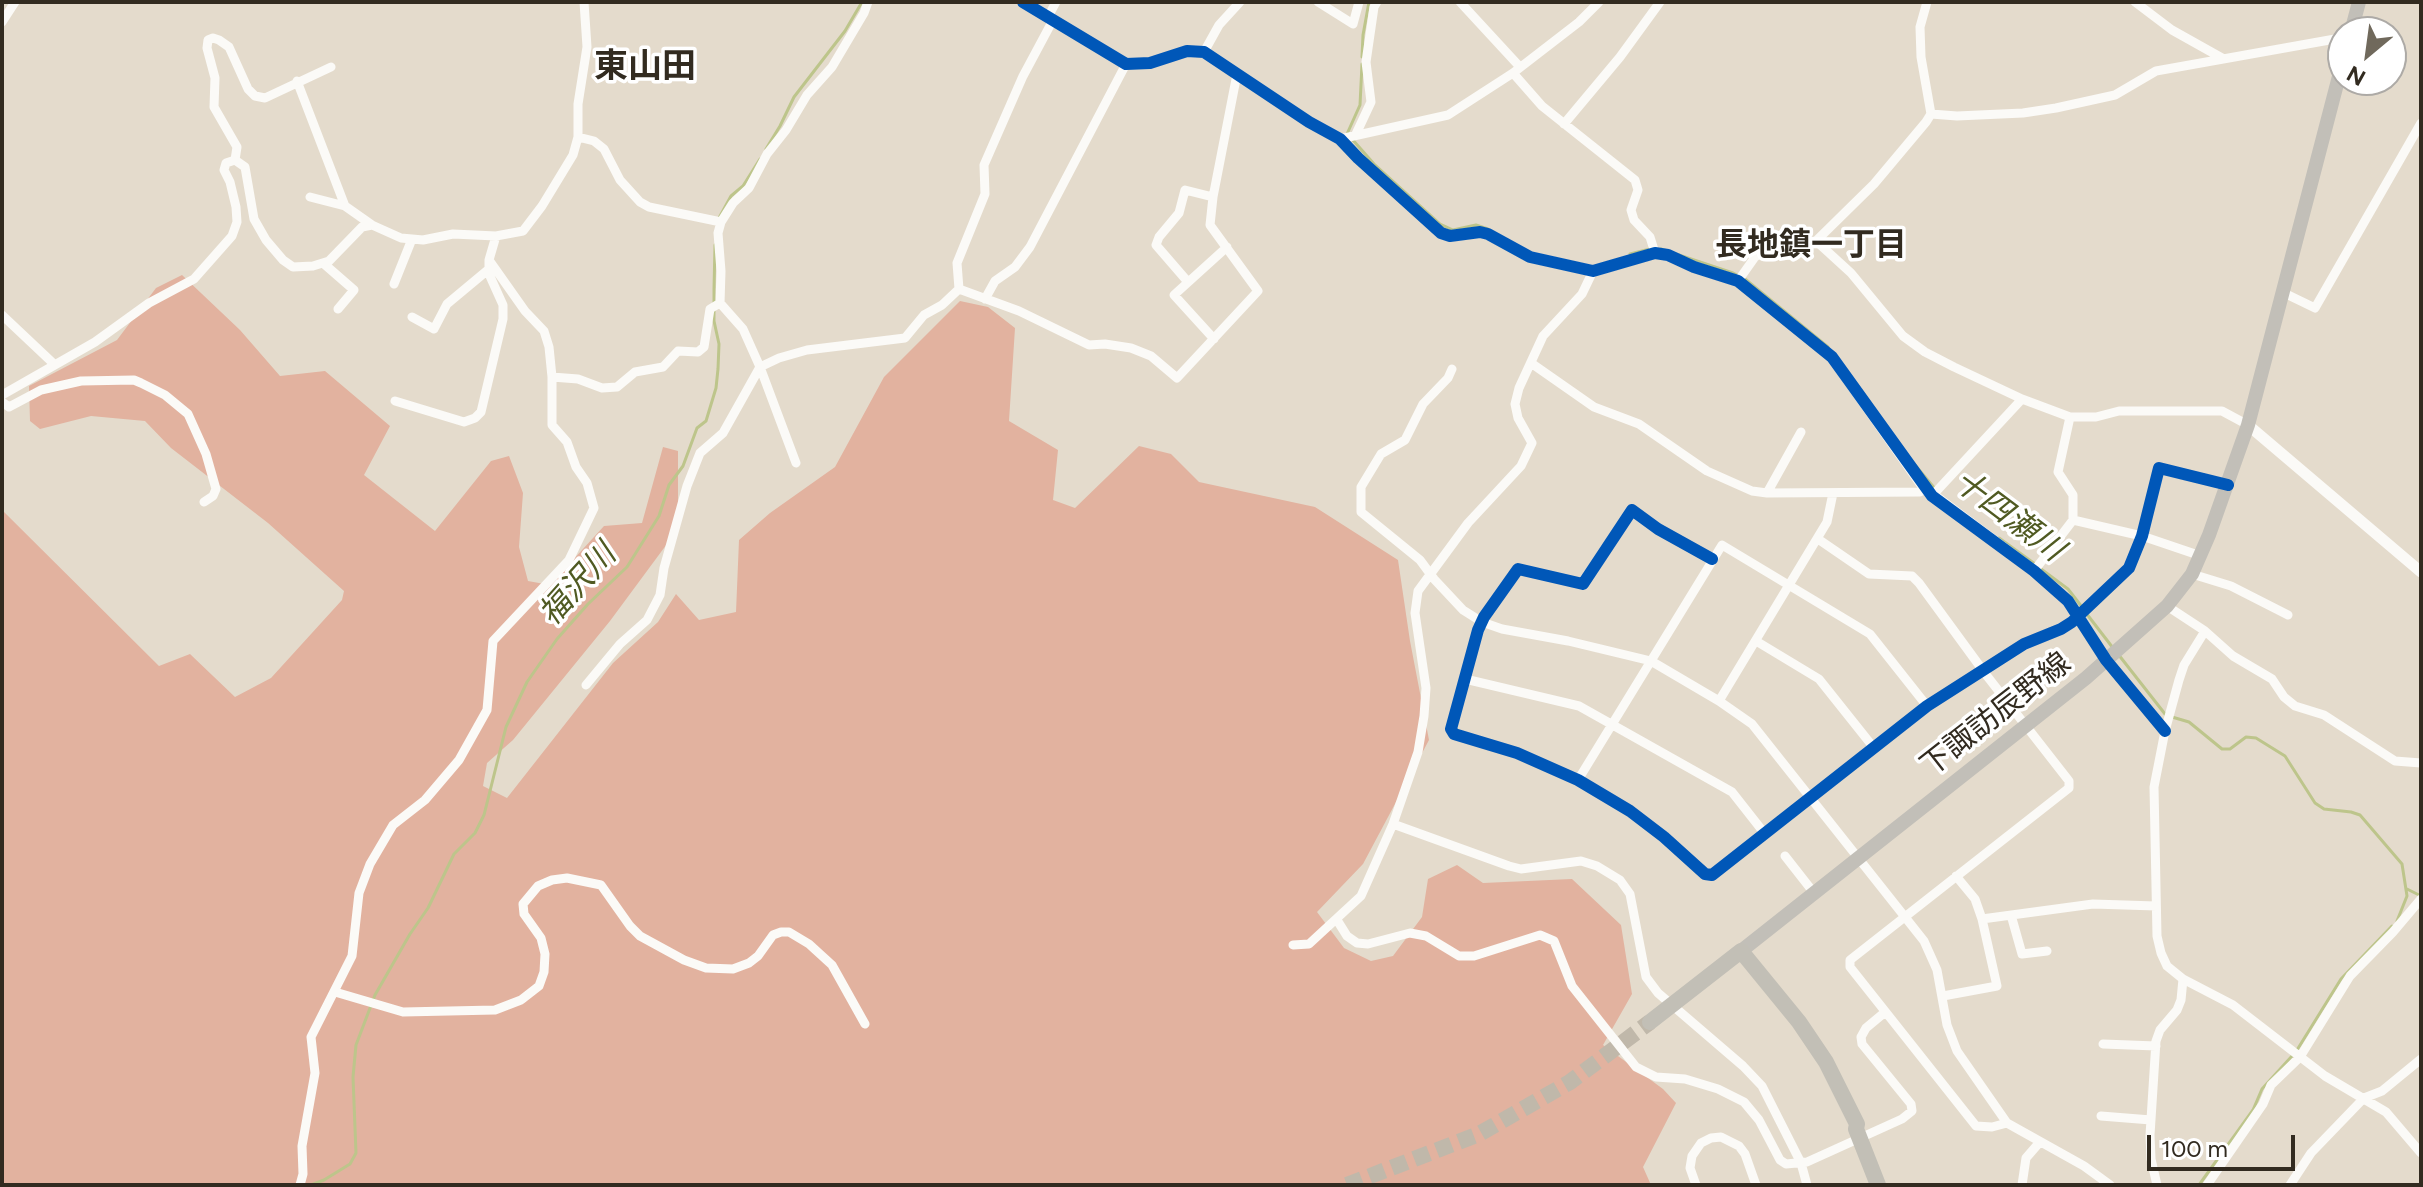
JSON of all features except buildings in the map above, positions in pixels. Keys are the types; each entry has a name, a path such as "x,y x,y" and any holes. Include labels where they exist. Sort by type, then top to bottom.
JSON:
{"highway":[{"path":"1650,1022 1739,953 1789,1019 1856,1129 1878,1185"}],"main road":[{"name":"下諏訪辰野線","path":"1739,953 2106,660 2167,606 2192,574 2248,425 2334,96"}],"street":[{"path":"2,22 15,2"},
{"path":"310,197 345,206 372,225 401,238 423,240 453,234 496,236 523,231 573,155 578,137 578,104 587,47 584,2"},
{"path":"796,463 743,329 720,303 718,249 721,222 733,203 749,188 767,154 807,95 832,67 868,2"},
{"path":"1023,2 1126,64 1150,63 1187,51 1204,52 1340,139 1441,233 1450,236 1480,232 1530,257 1593,271 1655,253 1668,255 1738,281 1832,357 1928,492 2034,571 2068,601 2106,660 2165,731"},
{"path":"959,289 957,263 985,194 984,165 1056,2"},
{"path":"1204,52 1219,25 1240,2"},
{"path":"1318,2 1353,24 1359,2"},
{"path":"1356,134 1371,102 1366,62 1377,2"},
{"path":"1460,2 1542,106 1635,180 1638,190 1631,210 1634,220 1650,237 1655,253"},
{"path":"1340,139 1448,115 1516,70 1579,22 1599,2"},
{"path":"1564,124 1620,57 1660,2"},
{"path":"1738,281 1755,257 1767,249 1779,244 1816,241 1874,184 1931,114 1920,27 1927,2"},
{"path":"2135,2 2172,30 2222,58"},
{"path":"235,160 237,147 214,107 215,78 207,48 208,40 219,40 229,47 248,89 255,96 265,98 331,67"},
{"path":"1931,114 2023,113 2056,108 2115,95 2156,71 2327,40"},
{"path":"985,299 995,281 1015,267 1030,247 1126,64"},
{"path":"959,289 1019,311 1089,345 1131,348 1151,356 1177,378 1258,291 1210,225 1237,74"},
{"path":"297,81 345,206"},
{"path":"2284,293 2315,308 2421,123"},
{"path":"578,137 594,141 604,149 620,180 640,202 649,207 721,222"},
{"path":"235,160 245,167 254,219 266,240 293,267 329,261 362,227 372,225"},
{"path":"2,395 114,330 149,303 194,279 212,261 232,236 237,222 233,194 224,170 226,163 235,160"},
{"path":"1188,282 1156,245 1179,213 1185,190 1213,197"},
{"path":"395,401 464,422 481,412 503,319 503,305 492,282 489,264 496,236"},
{"path":"394,284 412,239"},
{"path":"1816,241 1851,273 1903,336 1925,352 2022,399 2070,417 2096,417 2119,411 2222,411 2248,425 2421,572"},
{"path":"1214,339 1174,295 1227,247"},
{"path":"323,263 354,290 338,309"},
{"path":"412,317 434,329 447,304 489,264"},
{"path":"300,1185 303,1174 302,1146 315,1073 311,1037 339,994 352,956 359,893 370,864 393,825 425,800 459,760 487,710 493,641 569,560 594,508 587,483 576,467 567,442 552,425 552,377 544,331 489,264"},
{"path":"1293,945 1309,944 1361,896 1410,778 1424,716 1426,688 1415,613 1418,591 1468,523 1521,466 1532,443 1518,418 1515,404 1519,388 1543,336 1582,294 1593,271"},
{"path":"586,685 620,644 647,620 660,595 664,568 687,486 700,453 723,433 760,367 807,350 905,338 924,315 942,305 959,289"},
{"path":"552,377 578,379 602,388 617,387 635,372 663,367 678,351 698,352 704,347 710,309 720,303"},
{"path":"2,315 55,365"},
{"path":"1531,363 1594,407 1639,424 1707,471 1742,488 1767,493 1928,492 2022,399"},
{"path":"1452,369 1448,378 1423,404 1405,440 1381,454 1363,484 1361,512 1420,560 1463,610 1482,622 1651,661 1752,724 1924,941 1937,970 1947,1025 1957,1051 2007,1123 2084,1166 2102,1183"},
{"path":"2,402 9,407 41,390 81,381 134,380 141,383 165,395 188,414 206,454 216,489 213,496 204,502"},
{"path":"2034,571 2073,520 2073,495 2058,472 2070,417"},
{"path":"1767,493 1801,432"},
{"path":"1712,559 1658,529 1632,510 1583,584 1518,569 1482,622 1451,729 1454,734 1517,753 1578,780 1630,811 1705,874 1712,875 1927,706 2024,644 2061,629 2078,615 2129,568 2142,536 2159,468 2228,485"},
{"path":"1719,701 1818,539 1827,522 1833,493"},
{"path":"2073,520 2142,536 2201,556"},
{"path":"1818,539 1869,574 1912,576 2069,781 2069,788 1850,960 1850,967 1884,1013 1976,1126 1992,1127 2007,1123"},
{"path":"1578,780 1722,545 1870,634 1927,706"},
{"path":"2192,574 2231,586 2288,615"},
{"path":"2167,606 2205,631 2233,656 2272,679 2284,697 2295,706 2324,715 2395,761 2421,763"},
{"path":"2205,631 2184,665 2165,731 2154,787 2157,936 2161,953 2167,966 2183,979 2233,1005 2325,1076 2386,1112 2421,1153"},
{"path":"1756,641 1819,679 1874,748"},
{"path":"1465,679 1579,706 1612,723 1732,792 1765,834"},
{"path":"1393,824 1521,869 1581,861 1597,866 1620,880 1630,894 1646,977 1658,993 1762,1086 1804,1162 1807,1185"},
{"path":"1785,856 1814,893"},
{"path":"1943,996 1997,986 1975,899 1956,876"},
{"path":"339,994 403,1012 495,1010 521,1000 539,986 545,954 541,938 524,914 523,904 538,886 567,878 601,885 640,936 706,968 733,969 749,963 773,935 789,932 809,944 832,965 865,1024"},
{"path":"2207,1185 2263,1104 2271,1085 2300,1057 2350,976 2421,899"},
{"path":"1982,919 2093,904 2156,906"},
{"path":"2011,915 2022,954 2047,951"},
{"path":"1337,920 1347,936 1357,943 1368,944 1410,933 1426,936 1459,956 1474,956 1540,935 1554,941 1572,986 1636,1067 1656,1077 1685,1079 1718,1089 1744,1102 1759,1120 1780,1160 1786,1164 1804,1162 1902,1119 1912,1111 1911,1104 1862,1044 1861,1037 1866,1028 1884,1013"},
{"path":"2157,1185 2151,1159 2156,1046 2160,1030 2177,1010 2183,979"},
{"path":"2103,1044 2156,1046"},
{"path":"2290,1185 2311,1153 2364,1098 2382,1091 2421,1059"},
{"path":"2101,1116 2151,1120"},
{"path":"1696,1185 1690,1168 1692,1156 1701,1143 1721,1137 1739,1146 1745,1154 1756,1185"},
{"path":"2022,1185 2026,1158 2039,1143"}],"shaded area":[{"path":"182,275 240,330 280,376 325,371 390,426 364,475 435,531 491,461 509,456 523,493 519,547 528,581 550,585 604,526 642,523 663,447 678,451 678,529 610,621 513,740 487,763 483,786 507,798 613,663 658,622 676,594 699,620 736,612 739,540 770,513 835,467 884,377 960,301 988,307 1015,328 1009,421 1058,450 1053,500 1075,508 1139,446 1171,454 1199,482 1315,507 1398,560 1429,740 1363,864 1317,912 1344,948 1371,961 1393,956 1422,917 1428,879 1457,865 1483,883 1572,879 1621,925 1632,994 1603,1045 1663,1089 1676,1103 1643,1167 1651,1185 2,1185 2,510 159,666 190,654 235,697 271,678 342,600 344,591 268,523 171,448 145,421 91,416 40,429 30,421 29,386 117,340 156,288"}],"waterway":[{"name":"福沢川","path":"766,149 794,97 845,31 862,2"},
{"name":"十四瀬川","path":"1362,57 1369,2"},
{"name":"十四瀬川","path":"1347,134 1360,105 1362,64"},
{"name":"十四瀬川","path":"1352,139 1374,164 1440,224 1453,230 1476,225 1488,229"},
{"name":"福沢川","path":"719,218 731,196 743,186 760,159"},
{"name":"福沢川","path":"311,1185 350,1164 356,1153 353,1077 356,1045 375,995 428,908 454,854 475,833 484,815 506,727 527,682 557,639 627,567 659,516 669,485 683,466 697,428 706,421 718,369 719,344 714,321 715,245"},
{"name":"十四瀬川","path":"1630,254 1650,249"},
{"name":"十四瀬川","path":"1661,249 1745,279 1828,347"},
{"name":"十四瀬川","path":"1910,459 1936,490"},
{"name":"十四瀬川","path":"1999,538 2035,564"},
{"name":"十四瀬川","path":"2041,569 2068,589 2082,607"},
{"name":"十四瀬川","path":"2086,613 2113,648"},
{"name":"十四瀬川","path":"2118,654 2165,714"},
{"name":"十四瀬川","path":"2172,717 2189,722 2222,749 2230,749 2246,737 2256,738 2285,756 2315,803 2324,809 2360,815 2402,864 2407,896 2397,921"},
{"path":"2407,889 2421,896"},
{"name":"十四瀬川","path":"2297,1050 2341,979 2392,926"},
{"name":"十四瀬川","path":"2199,1185 2253,1110 2262,1089 2292,1056"}],"tunnel":[{"path":"1347,1185 1479,1134 1570,1082 1650,1022"}],"cycle path":[{"path":"1023,2 1126,64 1150,63 1187,51 1204,52 1340,139 1441,233 1450,236 1480,232 1530,257 1593,271 1655,253 1668,255 1738,281 1832,357 1932,496 2034,571 2068,601 2106,660 2165,731"},
{"path":"1712,559 1658,529 1632,510 1583,584 1518,569 1478,630 1451,729 1454,734 1517,753 1578,780 1630,811 1705,874 1712,875 1927,706 2024,644 2072,622 2129,568 2142,536 2159,468 2228,485"}],"district":[{"name":"東山田","path":"645,67"},
{"name":"長地鎮一丁目","path":"1811,246"}]}
